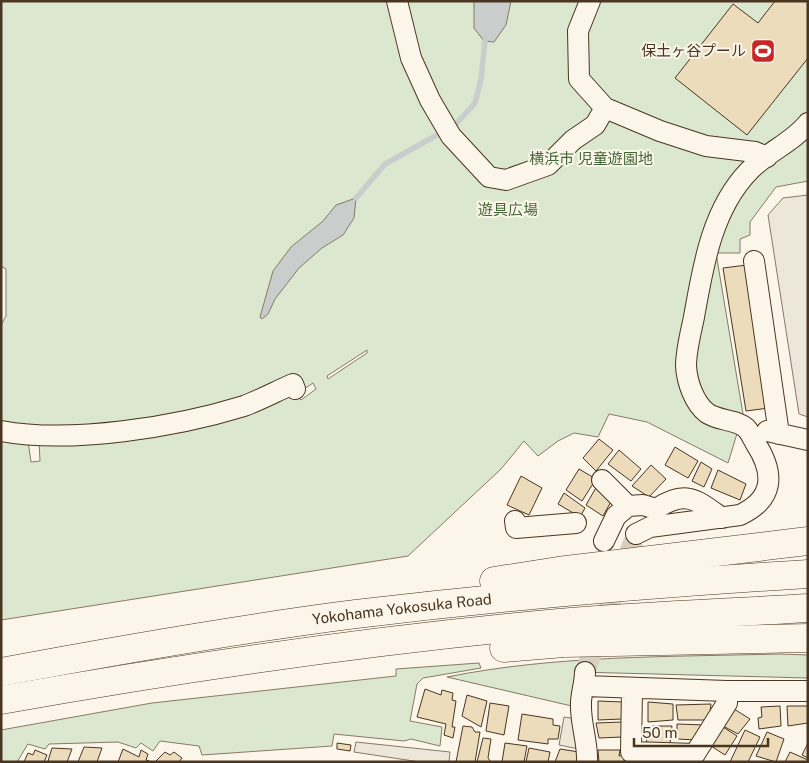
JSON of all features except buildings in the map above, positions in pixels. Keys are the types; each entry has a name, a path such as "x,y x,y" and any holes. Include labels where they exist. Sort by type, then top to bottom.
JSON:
{"highway":[{"path":"138,647 372,600 558,571 808,541"},
{"name":"Yokohama Yokosuka Road","path":"1,672 138,647 355,614 637,585 808,574"},
{"name":"Yokohama Yokosuka Road","path":"1,700 139,675 356,645 560,623 808,608"},
{"path":"139,675 564,643 808,638"}],"street":[{"path":"396,1 411,58 430,100 451,136 489,177 506,180 548,165 573,140 595,125 605,108"},
{"path":"590,1 578,31 579,79 605,108 660,131 706,146 756,152 767,157"},
{"path":"808,123 798,135 751,169 729,195 705,258 686,365 692,394 707,413 769,438 808,440"},
{"path":"636,534 650,527 740,515 753,509 763,498 769,486 769,438 754,261"},
{"path":"1,431 34,438 109,432 152,426 245,405 293,384 295,389"},
{"path":"602,480 628,506"},
{"path":"558,513 576,523 607,534 616,516 628,506 643,505 656,509 667,501 685,497 698,501 722,518"},
{"path":"515,521 516,528 576,523"},
{"path":"587,762 588,748 580,706 585,679 632,689 808,691"},
{"path":"632,689 631,752 695,754 727,703 727,691"}],"green space":[{"path":"1,1 808,1 808,181 776,187 750,222 750,235 740,239 740,253 716,253 743,414 728,463 647,422 609,414 598,437 574,433 558,441 538,456 524,441 501,469 408,556 1,620 1,325 6,316 6,269 1,266","holes":["367,350 367,353 328,379 327,376","313,383 316,389 301,400 293,391 301,391","39,440 40,461 31,462 28,441"]},
{"path":"808,655 808,678 577,672 576,707 447,677 529,665 613,658"},
{"path":"479,663 481,668 423,678 417,684 410,721 442,727 440,746 411,739 404,741 334,734 332,746 202,755 199,746 160,741 153,751 141,743 136,748 118,742 49,744 45,749 28,744 17,762 1,762 1,730 152,703 396,676 396,669"}],"shaded area":[{"path":"474,1 511,1 506,25 494,42 484,41 474,28"},
{"path":"808,195 808,417 799,414 768,215 783,198"},
{"path":"356,198 354,218 343,235 322,248 299,268 275,299 268,314 262,319 260,317 273,271 291,247 323,221 336,205"},
{"path":"564,717 577,719 579,749 559,745"},
{"path":"356,742 450,752 449,762 420,762 354,752"}],"waterway":[{"path":"356,198 385,164 455,125 475,103 481,79 485,41"}],"tunnel":[{"path":"585,672 636,534"}],"place":[{"name":"保土ヶ谷プール","path":"763,51"}],"park label":[{"name":"横浜市 児童遊園地","path":"591,159"},
{"name":"遊具広場","path":"508,210"}]}
